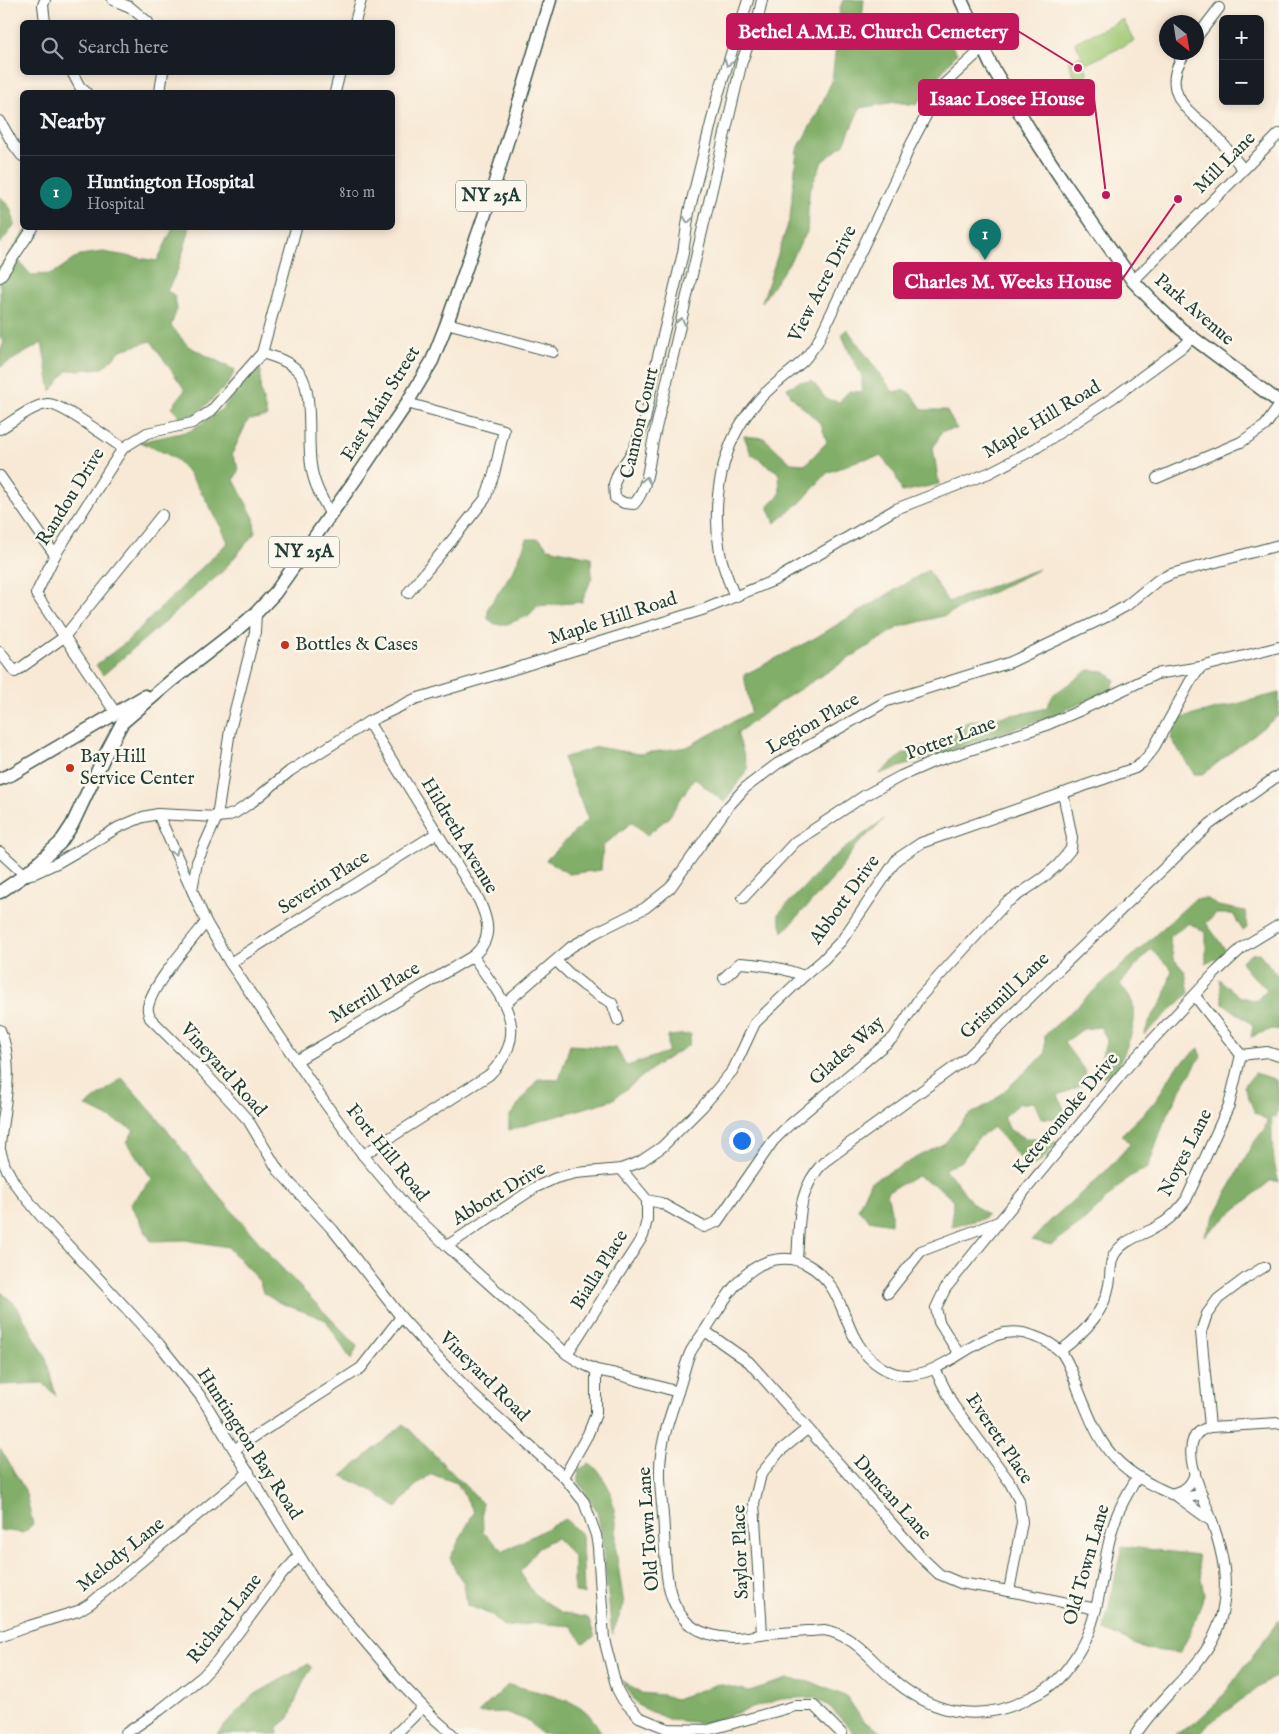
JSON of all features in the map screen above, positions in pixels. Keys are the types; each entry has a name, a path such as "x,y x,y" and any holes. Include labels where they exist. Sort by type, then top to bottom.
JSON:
{"main road":[{"name":"East Main Street","path":"0,892 25,875 60,843 72,825 104,757 119,718 171,681 256,613 275,593 407,403 432,361 447,323 488,205 550,0"},
{"name":"Park Avenue","path":"961,0 996,74 1056,172 1133,281 1158,307 1192,337 1279,402"},
{"path":"0,779 119,718"}],"street":[{"path":"45,0 43,6 45,20"},
{"path":"113,0 130,6 146,20"},
{"path":"356,20 361,0"},
{"name":"Cannon Court","path":"748,0 712,117 689,212 684,244 642,428 633,451 618,473 614,484 616,498 624,503 634,504 645,487 647,468 742,61 757,22 762,0"},
{"path":"1204,28 1219,8"},
{"path":"735,41 748,44"},
{"name":"View Acre Drive","path":"735,597 720,555 716,528 717,496 730,446 741,422 756,402 773,385 804,360 817,343 909,148 941,87 983,48"},
{"path":"1180,60 1174,76 1174,87 1184,107 1210,130 1243,169"},
{"path":"74,75 84,90"},
{"path":"160,90 163,75"},
{"path":"336,90 339,75"},
{"path":"712,117 728,120"},
{"path":"0,121 20,153"},
{"name":"Mill Lane","path":"1133,281 1279,134"},
{"path":"0,277 32,230"},
{"path":"295,230 262,352 288,362 300,372 307,389 308,444 311,468 318,490 330,515"},
{"path":"684,244 699,246"},
{"path":"447,323 552,352"},
{"name":"Maple Hill Road","path":"25,875 35,873 59,862 130,821 143,816 158,814 217,817 235,813 252,802 290,771 368,722 415,698 508,671 705,608 775,580 896,509 989,473 1033,450 1128,388 1185,345 1192,337"},
{"name":"Randou Drive","path":"119,718 36,594 55,555 123,448 147,433 192,422 211,411 262,352"},
{"path":"652,384 666,387"},
{"path":"0,429 33,408 48,403 63,408 123,448"},
{"path":"407,403 504,430 494,474 485,499 408,593"},
{"path":"1157,478 1241,442 1265,426 1279,406"},
{"path":"0,476 55,555"},
{"path":"0,652 15,672 64,637 162,515"},
{"name":"Legion Place","path":"505,1004 571,947 594,933 645,908 670,888 727,808 745,788 777,764 887,701 1011,662 1126,606 1158,580 1171,574 1279,545"},
{"path":"192,890 197,862 217,817 230,730 254,632 256,613"},
{"path":"1201,667 1279,647"},
{"name":"Abbott Drive","path":"447,1246 536,1187 556,1178 576,1173 621,1169 640,1162 662,1147 703,1106 733,1070 755,1023 842,940 897,859 921,843 1135,768 1152,751 1201,667"},
{"name":"Potter Lane","path":"743,898 764,873 795,842 864,796 901,776 933,762 1044,726 1156,674 1201,667"},
{"name":"Hildreth Avenue","path":"368,722 485,912 487,937 482,948 473,956"},
{"name":"Gristmill Lane","path":"797,1259 800,1206 811,1177 824,1162 968,1057 1210,824 1279,775"},
{"name":"Glades Way","path":"647,1200 661,1203 704,1227 717,1222 780,1134 894,1037 920,997 1006,903 1043,878 1058,865 1071,848 1063,793"},
{"name":"Fort Hill Road","path":"158,814 206,922 230,963 330,1111 363,1155 411,1212 567,1354 582,1364 596,1370 678,1392"},
{"name":"Severin Place","path":"230,963 437,833"},
{"path":"0,852 25,875"},
{"name":"Vineyard Road","path":"206,922 166,973 150,1000 147,1009 150,1018 248,1120 278,1170 339,1238 401,1317 473,1395 564,1476 584,1502 596,1535 604,1638 617,1689 630,1708 639,1718 668,1729 711,1732 795,1706 814,1706 842,1734"},
{"name":"Ketewomoke Drive","path":"959,1354 939,1322 936,1308 945,1289 1129,1065 1242,947 1279,925"},
{"path":"363,1155 489,1075 504,1057 511,1036 510,1015 505,1004 473,956"},
{"name":"Merrill Place","path":"296,1061 473,956"},
{"path":"556,960 571,977 612,1003 618,1020"},
{"path":"724,978 740,964 758,964 786,969 804,976"},
{"path":"1195,996 1241,1055 1267,1052 1279,1056"},
{"name":"Huntington Bay Road","path":"0,1030 4,1038 8,1075 0,1148 15,1184 40,1215 159,1344 202,1398 325,1594 362,1639 423,1707 452,1734"},
{"name":"Noyes Lane","path":"1060,1351 1076,1340 1093,1321 1102,1306 1109,1286 1110,1270 1114,1256 1123,1244 1160,1226 1176,1213 1186,1200 1229,1106 1241,1055"},
{"path":"621,1169 647,1200"},
{"name":"Bialla Place","path":"567,1354 643,1236 647,1220 647,1200"},
{"path":"888,1293 921,1251 999,1222"},
{"name":"Old Town Lane","path":"797,1259 780,1258 763,1263 745,1274 731,1291 690,1354 662,1447 660,1468 666,1572 672,1601 685,1621 695,1628 710,1635 735,1638 762,1634 824,1630 845,1638 868,1654 893,1680 914,1696 940,1708 965,1713 989,1713 1014,1707 1037,1694 1057,1679 1077,1654 1094,1620 1116,1517 1138,1478"},
{"path":"797,1259 823,1275 835,1291 852,1333 863,1352 878,1366 896,1374 916,1375 935,1369 994,1336 1010,1332 1025,1333 1042,1339 1060,1351 1072,1372 1091,1421 1106,1449 1138,1478 1174,1496 1212,1522"},
{"path":"1210,1427 1201,1332 1207,1314 1218,1299 1264,1267"},
{"path":"235,1449 361,1368 401,1317"},
{"name":"Duncan Lane","path":"705,1331 749,1362 923,1560 939,1574 960,1583 1096,1609"},
{"name":"Everett Place","path":"935,1369 953,1405 1009,1481 1020,1500 1022,1522 1009,1591"},
{"path":"564,1476 588,1434 596,1414 596,1370"},
{"path":"1136,1734 1150,1715 1202,1658 1218,1626 1224,1604 1221,1551 1195,1472 1192,1458 1192,1442 1197,1433 1210,1427 1278,1426"},
{"name":"Saylor Place","path":"762,1634 754,1503 760,1474 780,1451 807,1429"},
{"name":"Melody Lane","path":"0,1637 28,1626 78,1611 91,1603 250,1472"},
{"path":"1174,1496 1189,1486 1195,1472"},
{"path":"1174,1496 1187,1498 1202,1494"},
{"name":"Richard Lane","path":"125,1734 160,1710 202,1677 278,1579 300,1556"},
{"path":"396,1734 423,1707"}],"green space":[{"path":"843,0 864,0 862,18 887,23 910,33 944,36 957,53 916,105 895,102 860,108 844,144 822,162 809,192 807,232 791,260 762,302 790,218 797,150 817,114 832,81 840,8"},
{"path":"1123,19 1134,41 1086,64 1075,42"},
{"path":"1080,56 1088,74 1076,80 1068,62"},
{"path":"0,196 11,209 15,224 0,244"},
{"path":"27,230 30,230 19,261 31,275 52,274 80,255 103,252 157,261 172,230 189,230 178,269 167,291 174,295 177,308 171,326 188,346 235,370 229,383 198,413 181,418 172,407 185,390 151,341 121,350 103,368 67,371 51,391 42,343 0,367 0,351 4,342 0,338 0,267"},
{"path":"847,329 893,392 908,392 923,410 946,410 957,429 942,431 933,448 939,484 902,492 895,474 881,456 859,460 827,473 801,502 775,523 768,506 780,494 779,473 751,454 744,436 764,438 791,463 806,464 827,442 821,424 792,397 787,388 799,382 812,381 826,399 839,402 849,391 862,392 862,376 842,335"},
{"path":"256,368 261,371 260,388 267,417 248,420 232,454 239,469 234,480 254,518 255,533 222,572 103,675 96,665 125,643 228,542 204,498 182,465 167,454 140,442 190,431 222,409"},
{"path":"527,539 540,539 548,548 591,557 592,577 582,602 538,606 528,616 507,624 495,624 488,619 488,608 514,569"},
{"path":"1039,569 946,615 899,627 781,701 737,733 748,769 724,802 694,778 669,817 647,835 632,822 603,846 601,870 569,874 546,860 588,819 563,758 597,747 639,754 687,747 751,712 744,675 815,638 928,570 948,602"},
{"path":"1089,670 1104,671 1115,680 1111,689 1058,714 879,774 903,754 947,740 966,722 1046,708 1054,694"},
{"path":"1279,693 1279,715 1203,774 1194,774 1171,738 1178,719"},
{"path":"884,819 855,847 831,881 783,932 778,914 831,859"},
{"path":"1195,899 1208,899 1218,906 1245,911 1247,928 1243,931 1233,914 1216,914 1206,923 1227,952 1206,964 1206,933 1189,923 1169,937 1173,958 1185,972 1189,993 1144,1035 1150,1020 1164,999 1172,970 1151,949 1120,984 1131,1000 1134,1008 1134,1017 1131,1036 1116,1071 1102,1077 1101,1058 1107,1040 1101,1027 1083,1029 1064,1043 1085,1071 1087,1081 1076,1088 1058,1095 1066,1114 1060,1119 1041,1118 1034,1102 1018,1104 1003,1117 1010,1130 1025,1138 1047,1138 1058,1143 1040,1162 1028,1167 993,1127 977,1139 962,1161 944,1169 957,1182 971,1202 987,1215 982,1219 952,1226 953,1200 937,1186 917,1176 887,1192 891,1211 891,1224 869,1220 858,1209 870,1182 945,1143 966,1117 992,1102 1045,1054 1045,1035"},
{"path":"1259,953 1279,977 1279,1028 1278,1030 1272,1029 1251,1037 1253,1025 1223,1003 1219,979 1239,996 1256,1001 1267,989 1247,971 1241,961 1252,954"},
{"path":"691,1034 689,1045 657,1065 612,1100 509,1130 509,1117 538,1079 559,1080 570,1045 616,1048 627,1066 668,1052 668,1036"},
{"path":"1199,1048 1201,1056 1164,1122 1148,1168 1129,1177 1083,1222 1051,1245 1032,1240 1052,1219 1106,1171 1130,1144 1122,1134 1154,1103 1175,1069"},
{"path":"1255,1073 1277,1080 1278,1108 1276,1117 1272,1116 1272,1131 1274,1159 1279,1181 1270,1181 1204,1236 1252,1145 1265,1128 1267,1120 1255,1113 1244,1086"},
{"path":"122,1078 160,1121 214,1190 277,1263 357,1346 351,1360 326,1320 278,1302 263,1293 260,1282 228,1247 185,1240 151,1241 130,1204 152,1179 127,1142 134,1130 86,1106"},
{"path":"1,1292 16,1305 45,1355 56,1396 43,1383 0,1385"},
{"path":"404,1424 482,1503 483,1532 504,1551 565,1519 582,1535 584,1595 574,1591 574,1556 556,1538 537,1548 520,1572 534,1594 561,1612 588,1618 595,1637 583,1643 572,1626 536,1623 504,1627 492,1615 467,1605 464,1583 450,1558 474,1512 457,1483 431,1474 413,1488 397,1508 371,1490 342,1476"},
{"path":"0,1448 25,1490 33,1524 24,1533 0,1530"},
{"path":"589,1464 599,1471 611,1492 616,1521 616,1551 624,1605 612,1634 602,1536 597,1511 579,1482 578,1470"},
{"path":"1122,1546 1197,1555 1204,1595 1194,1625 1180,1653 1145,1649 1104,1630"},
{"path":"1279,1620 1279,1673 1207,1725 1200,1734 1176,1734 1196,1722 1219,1701"},
{"path":"308,1664 312,1668 304,1680 289,1718 278,1727 278,1734 217,1734 252,1696"},
{"path":"787,1679 812,1682 847,1697 863,1721 884,1734 855,1734 829,1706 813,1697 781,1699 705,1723 670,1720 639,1706 621,1680 640,1693 663,1695 675,1699 718,1684 749,1691"},
{"path":"508,1685 543,1693 581,1707 601,1732 599,1734 541,1734 529,1721 505,1712 478,1713"}],"place":[{"name":"Bethel A.M.E. Church Cemetery","path":"1078,68"},
{"name":"Isaac Losee House","path":"1106,195"},
{"name":"Charles M. Weeks House","path":"1178,199"},
{"name":"Huntington Hospital","path":"985,260"},
{"name":"Bottles & Cases","path":"285,645"},
{"name":"Bay Hill Service Center","path":"70,768"}]}
